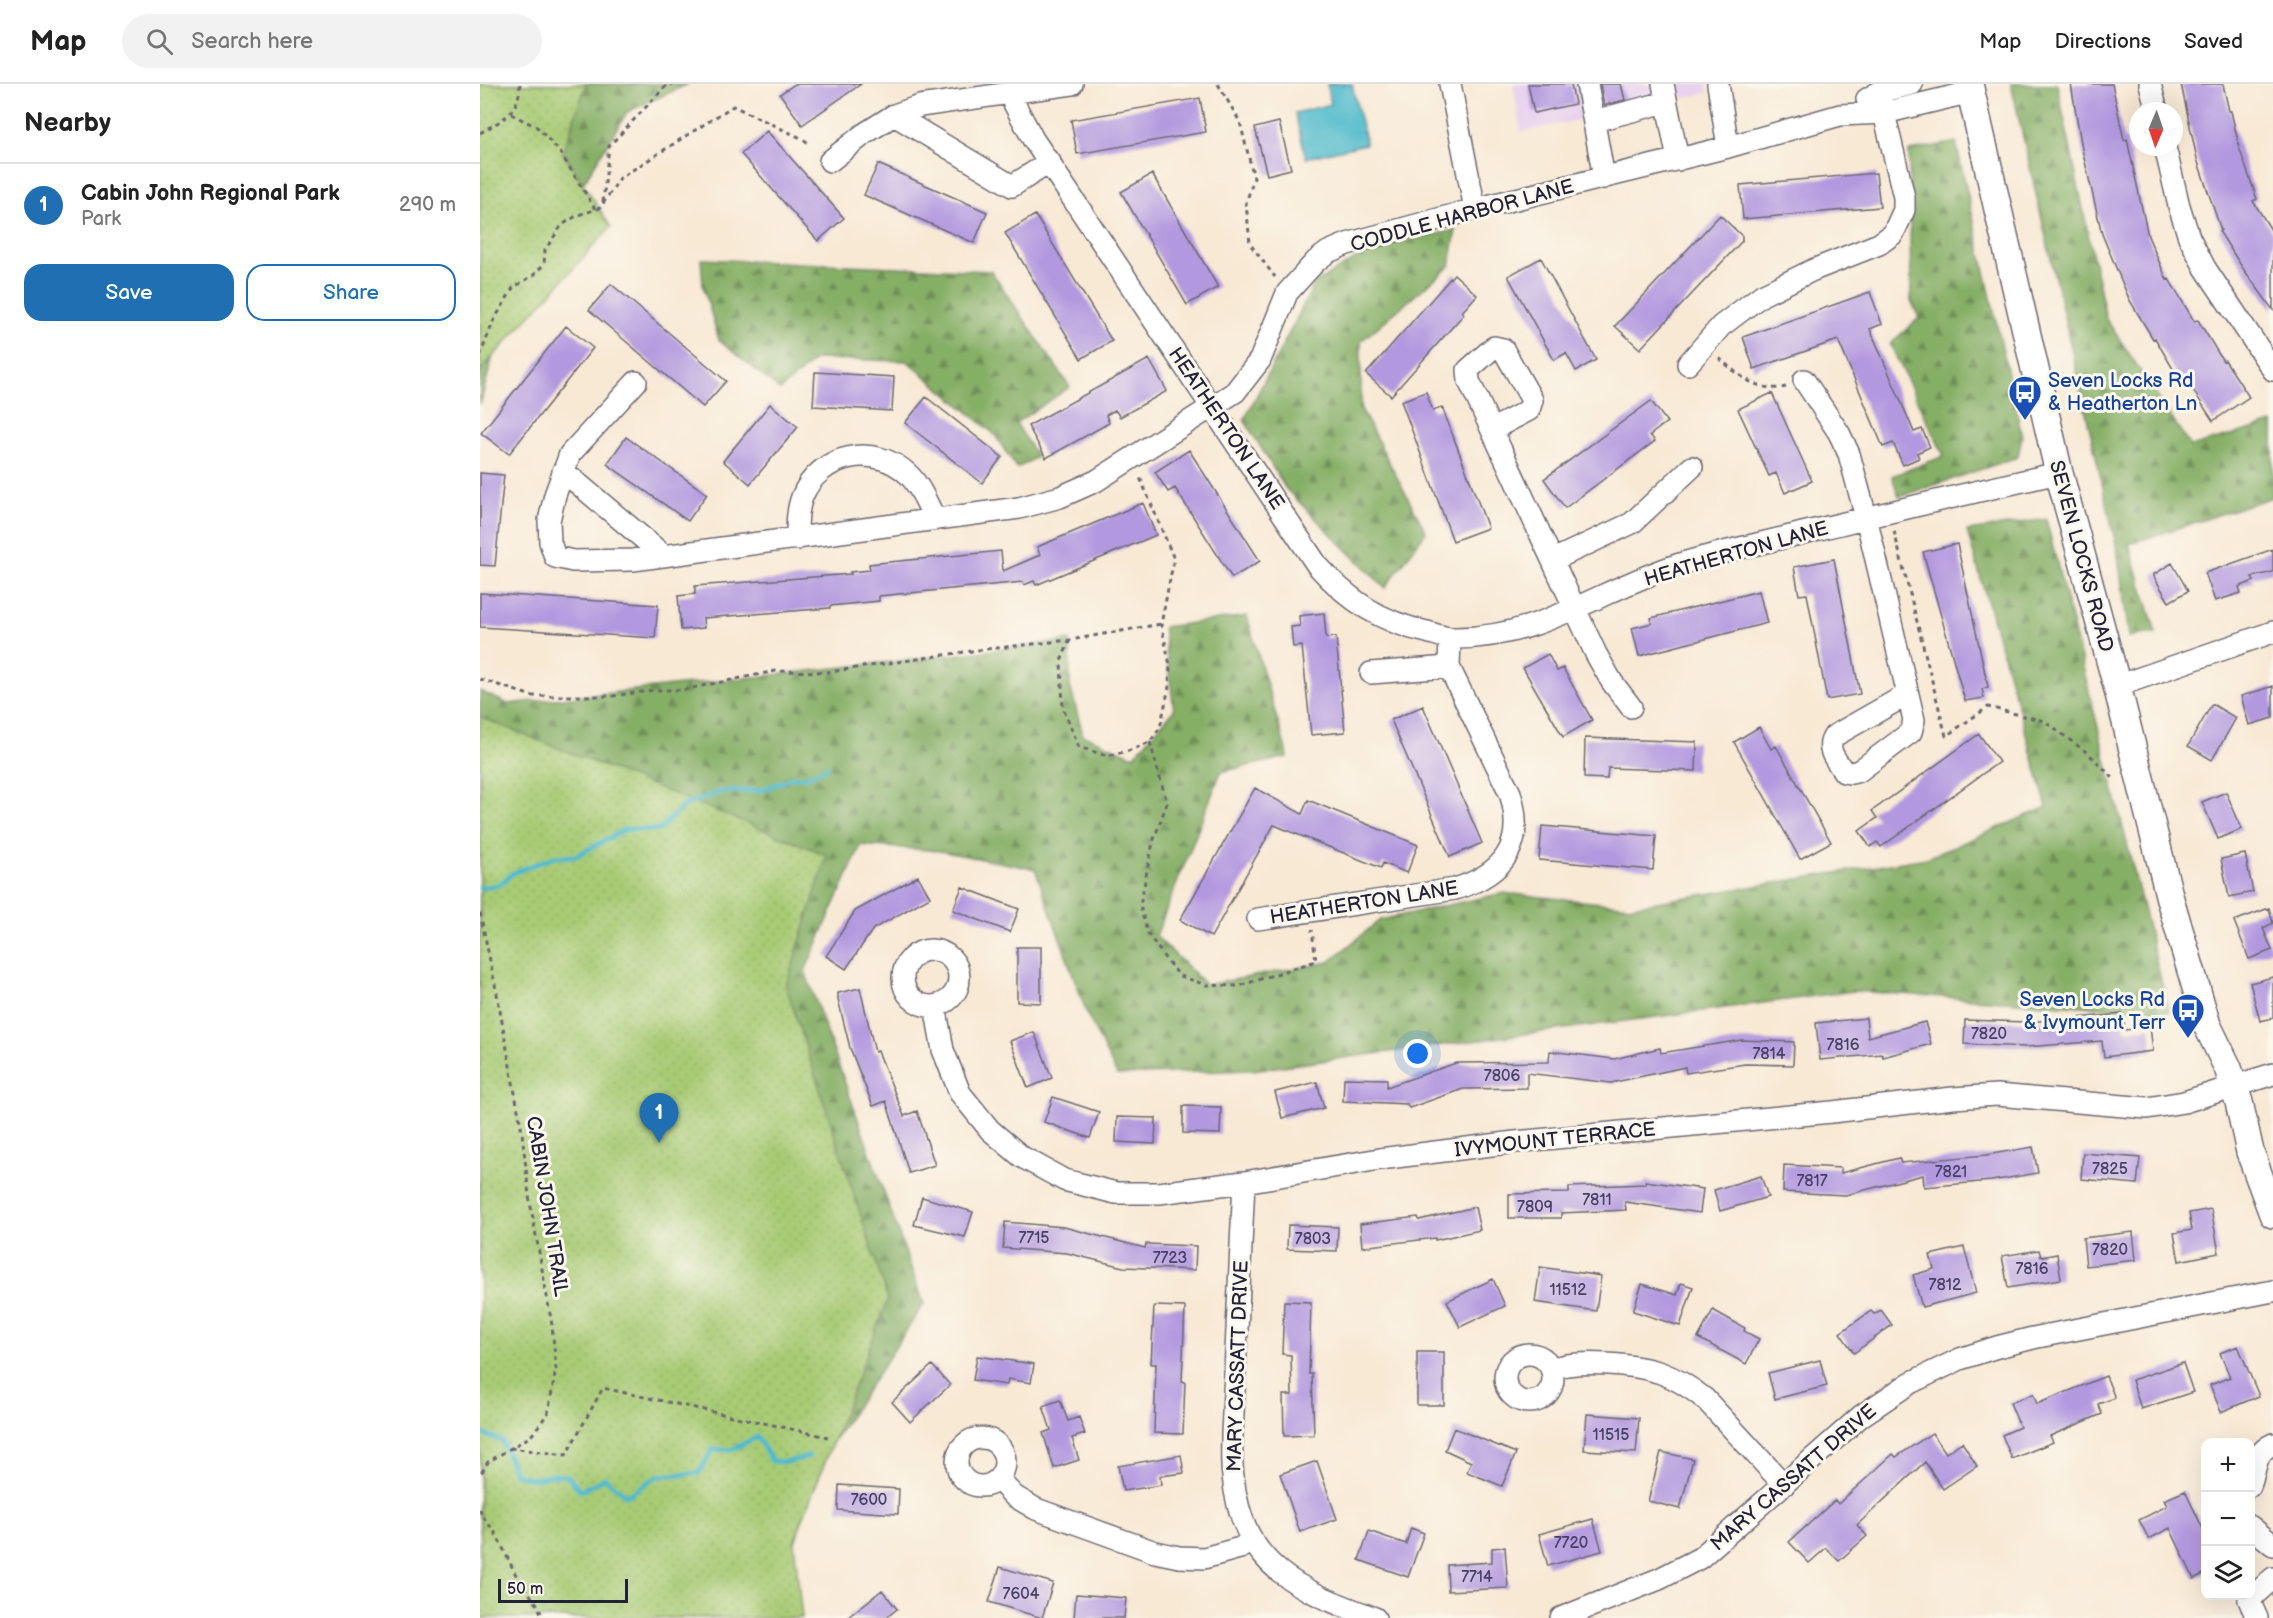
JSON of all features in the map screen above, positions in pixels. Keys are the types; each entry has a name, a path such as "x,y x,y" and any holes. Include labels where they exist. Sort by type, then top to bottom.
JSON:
{"main road":[{"name":"SEVEN LOCKS ROAD","path":"1970,88 2059,473 2117,686 2170,899 2207,1025 2213,1072 2227,1089 2225,1106 2250,1152 2271,1208"}],"street":[{"path":"831,161 864,134 894,115 920,106 1072,84"},
{"path":"1450,84 1475,209"},
{"path":"1587,84 1604,178"},
{"path":"1718,84 1728,147"},
{"name":"CODDLE HARBOR LANE","path":"1840,115 1879,92 1912,84"},
{"path":"2150,84 2155,102"},
{"name":"CODDLE HARBOR LANE","path":"636,382 570,454 555,495 549,521 550,542 555,557 573,561 611,561 797,539 1019,508 1060,497 1096,481 1133,460 1235,392 1260,360 1287,293 1306,270 1328,252 1367,237 1678,160 1840,115 1884,113 1970,88"},
{"path":"1688,364 1721,326 1762,295 1813,270 1879,244 1893,234 1904,210 1904,197 1879,92"},
{"path":"1593,121 1664,93 1678,160"},
{"name":"HEATHERTON LANE","path":"1010,94 1033,139 1317,565 1336,586 1368,611 1405,628 1450,638 1521,630 1576,609 1636,580 1678,565 1866,517 2059,473"},
{"path":"894,115 1012,186 1050,162"},
{"path":"2167,156 2189,237 2205,268 2273,370"},
{"path":"1804,380 1839,434 1849,454 1908,694"},
{"path":"1493,429 1596,654 1612,682 1631,707"},
{"path":"797,539 798,512 808,486 825,467 838,459 852,456 866,455 885,459 909,474 918,484 935,519"},
{"path":"1553,560 1632,523 1692,467"},
{"path":"563,471 663,555"},
{"path":"2117,686 2273,632"},
{"name":"HEATHERTON LANE","path":"1258,919 1455,889 1482,879 1491,873 1507,855 1514,837 1514,806 1510,793 1449,667 1450,638"},
{"path":"1371,673 1449,667"},
{"name":"IVYMOUNT TERRACE","path":"935,1006 943,1050 960,1093 990,1130 1022,1157 1064,1180 1116,1193 1159,1193 1515,1142 1832,1113 1953,1098 1996,1095 2147,1108 2184,1102 2273,1074"},
{"name":"MARY CASSATT DRIVE","path":"1244,1182 1232,1435 1232,1475 1242,1519 1252,1542 1270,1564 1299,1586 1332,1602 1375,1618"},
{"name":"MARY CASSATT DRIVE","path":"1561,1618 1659,1580 1700,1558 1861,1416 1910,1383 1960,1359 2033,1338 2273,1291"},
{"path":"1551,1369 1574,1363 1599,1364 1644,1369 1674,1379 1690,1387 1705,1399 1784,1485"},
{"path":"2255,1464 2261,1452 2273,1444"},
{"path":"998,1479 1014,1496 1036,1509 1155,1552 1179,1557 1204,1558 1240,1548 1252,1542"},
{"path":"2255,1530 2273,1545"},
{"path":"2257,1618 2249,1600 2273,1578"}],"path":[{"path":"480,133 511,114 519,97 520,84"},
{"path":"602,204 609,146 665,87 672,84"},
{"path":"1218,84 1240,122 1254,178 1246,203 1250,244 1287,293"},
{"path":"480,356 492,322 513,288 535,274 543,264 545,250 562,225 578,215 600,208 620,178 733,106 810,144"},
{"path":"511,114 537,127 560,152 596,210"},
{"path":"1704,345 1744,380 1752,384 1784,388 1804,380"},
{"path":"1070,640 1061,661 1063,708 1079,747 1107,756 1128,752 1149,742 1160,728 1169,687 1170,665 1161,624 1174,559 1133,460"},
{"path":"1890,512 1946,736 1988,707 2044,721 2089,754 2115,780"},
{"path":"480,679 532,696 613,696 656,690 682,690 776,671 829,672 1070,640 1161,624"},
{"path":"1149,742 1167,803 1153,842 1140,905 1147,932 1180,976 1206,985 1239,986 1316,961 1309,910"},
{"name":"CABIN JOHN TRAIL","path":"480,913 498,994 522,1132 530,1196 552,1325 556,1369 548,1413 531,1436 495,1456 480,1475"},
{"path":"508,1448 566,1455 603,1388 828,1437"},
{"path":"480,1509 481,1514 496,1534 517,1577 537,1604 543,1618"}],"shaded area":[{"path":"1513,84 1706,84 1708,93 1521,132"}],"green space":[{"path":"480,84 688,84 627,112 524,280 498,336 480,405"},
{"path":"480,84 586,84 563,153 611,227 480,371"},
{"path":"2011,84 2057,84 2106,319 2191,447 2273,423 2273,497 2129,544 2156,633 2129,637 2117,549"},
{"path":"1956,142 2022,436 2018,457 1899,497 1892,476 1944,456 1890,344 1919,318 1911,300 1909,151"},
{"path":"1456,230 1450,266 1361,341 1361,409 1426,532 1385,588 1286,489 1244,420 1315,283 1376,247"},
{"path":"701,259 991,271 1070,387 1016,423 1037,457 1017,468 994,434 907,361 816,359 780,390 719,340 703,286"},
{"path":"2046,519 2169,1012 1854,991 1252,1070 1117,1075 1087,1014 1035,869 940,851 861,845 805,971 924,1304 821,1460 780,1590 480,1618 480,691 508,704 1070,640 1070,686 1083,735 1134,756 1174,710 1163,627 1247,616 1288,757 1221,772 1156,936 1206,985 1329,962 1380,920 1503,893 1632,906 1927,858 2047,807 1967,531"},
{"path":"480,717 827,855 786,986 888,1299 794,1542 802,1618 480,1618"}],"water":[{"path":"1327,84 1352,84 1366,144 1306,158 1295,113 1331,104"}],"building":[{"path":"795,84 861,84 802,125 780,94"},
{"path":"1528,84 1571,84 1575,104 1534,113"},
{"path":"1600,84 1621,84 1625,100 1604,105"},
{"path":"2071,84 2112,84 2124,140 2127,139 2148,236 2167,280 2169,279 2194,321 2198,320 2249,397 2213,421 2185,378 2180,381 2129,299 2102,234 2082,149"},
{"path":"2181,84 2223,84 2240,150 2257,199 2253,201 2273,233 2273,310 2219,231 2221,230 2197,159"},
{"path":"1200,98 1206,132 1077,154 1071,120"},
{"path":"1279,122 1291,169 1267,175 1255,128"},
{"path":"767,131 844,218 818,241 741,154"},
{"path":"878,164 987,212 974,243 864,195"},
{"path":"1876,173 1880,207 1743,219 1740,185"},
{"path":"1152,174 1218,287 1187,305 1121,192"},
{"path":"1035,215 1112,341 1081,359 1005,233"},
{"path":"1720,215 1742,236 1742,241 1640,349 1615,326"},
{"path":"1541,258 1596,360 1576,371 1566,353 1554,360 1508,276"},
{"path":"1454,274 1477,295 1462,312 1464,314 1391,396 1366,374"},
{"path":"611,284 726,381 703,407 589,310"},
{"path":"1870,292 1882,324 1870,329 1914,432 1922,429 1930,447 1917,453 1919,458 1903,465 1893,443 1883,447 1838,340 1754,369 1743,337"},
{"path":"566,326 593,348 509,454 481,433"},
{"path":"1149,359 1167,391 1120,417 1115,410 1106,415 1109,423 1046,458 1028,426"},
{"path":"815,372 894,377 892,411 813,406"},
{"path":"1426,392 1433,411 1442,407 1488,528 1453,541 1401,401"},
{"path":"1772,393 1812,481 1785,493 1776,473 1769,476 1738,409"},
{"path":"926,397 1002,457 982,483 905,423"},
{"path":"1651,401 1667,422 1650,435 1655,441 1565,508 1544,479"},
{"path":"770,404 798,427 750,484 723,461"},
{"path":"626,437 707,494 688,521 607,464"},
{"path":"1189,450 1260,561 1232,578 1175,488 1168,492 1155,472"},
{"path":"480,473 504,475 495,566 480,565"},
{"path":"1143,503 1156,535 1036,585 1034,581 1024,585 1023,582 879,596 879,601 830,606 830,608 703,618 704,628 681,630 678,596 695,594 695,586 851,574 850,572 870,570 869,564 1001,551 1003,571 1040,555 1037,547"},
{"path":"1957,544 1988,687 1982,689 1984,698 1965,701 1923,552"},
{"path":"2273,549 2273,572 2252,577 2254,581 2239,587 2241,593 2215,601 2205,573"},
{"path":"1834,559 1860,694 1827,700 1807,594 1799,595 1794,567"},
{"path":"2172,563 2188,591 2169,602 2153,575"},
{"path":"1759,591 1767,623 1639,656 1632,628 1652,623 1651,618"},
{"path":"480,593 658,605 655,638 480,627"},
{"path":"1324,613 1326,638 1336,637 1345,732 1311,735 1302,646 1293,647 1291,627 1300,626 1299,616"},
{"path":"1548,654 1557,671 1563,668 1592,720 1563,737 1523,668"},
{"path":"2273,686 2273,718 2249,725 2241,696"},
{"path":"2212,704 2236,718 2212,760 2188,746"},
{"path":"1423,706 1482,843 1450,857 1391,720"},
{"path":"1759,727 1771,749 1776,746 1831,842 1800,859 1734,742"},
{"path":"1979,734 1999,762 1881,847 1877,842 1870,847 1859,831 1877,818 1872,811"},
{"path":"1585,738 1697,742 1696,771 1608,768 1607,779 1584,778"},
{"path":"1255,788 1302,814 1308,800 1418,845 1407,873 1383,863 1381,868 1274,825 1211,937 1180,920"},
{"path":"2226,792 2242,829 2218,839 2202,802"},
{"path":"1542,826 1656,836 1653,870 1539,860"},
{"path":"2245,854 2253,892 2229,897 2221,859"},
{"path":"918,876 930,897 873,929 846,969 826,956 855,911"},
{"path":"962,887 1019,909 1010,932 953,910"},
{"path":"2269,908 2273,923 2263,928 2272,950 2249,959 2234,921"},
{"path":"1017,947 1041,947 1041,1003 1017,1002"},
{"path":"2273,977 2273,1018 2260,1021 2250,983"},
{"path":"860,988 875,1052 878,1051 904,1116 917,1111 935,1165 909,1173 886,1101 873,1106 850,1048 838,999 838,993"},
{"path":"2123,1014 2125,1030 2150,1027 2153,1051 2104,1057 2102,1041 2026,1047 1964,1044 1965,1020 2027,1022"},
{"path":"1866,1018 1868,1037 1925,1022 1931,1044 1883,1057 1882,1054 1820,1060 1816,1023"},
{"path":"1034,1032 1052,1078 1028,1088 1010,1041"},
{"path":"1742,1040 1794,1042 1793,1065 1745,1064 1686,1073 1685,1067 1611,1083 1527,1073 1527,1088 1463,1089 1409,1108 1407,1104 1343,1101 1344,1078 1387,1079 1387,1087 1456,1063 1549,1062 1550,1051 1614,1059 1660,1048 1661,1053"},
{"path":"1317,1082 1324,1108 1282,1118 1275,1092"},
{"path":"1053,1097 1099,1112 1090,1138 1044,1122"},
{"path":"1183,1106 1221,1107 1220,1134 1183,1133"},
{"path":"1117,1117 1156,1118 1155,1144 1116,1142"},
{"path":"2033,1147 2038,1173 1991,1181 1924,1187 1923,1175 1846,1195 1783,1192 1784,1165 1841,1168 1841,1173 1899,1158 1901,1163 1986,1155"},
{"path":"2083,1153 2140,1158 2137,1184 2081,1179"},
{"path":"1761,1176 1768,1197 1720,1211 1714,1190"},
{"path":"1645,1181 1703,1189 1700,1213 1625,1202 1626,1210 1561,1213 1561,1218 1509,1218 1509,1194 1569,1193 1569,1187 1645,1184"},
{"path":"922,1197 973,1212 965,1237 914,1225"},
{"path":"1475,1207 1480,1230 1435,1240 1435,1238 1362,1247 1360,1224 1418,1217 1419,1220"},
{"path":"2211,1209 2219,1253 2179,1261 2174,1233 2192,1230 2189,1213"},
{"path":"1005,1222 1064,1227 1145,1248 1146,1244 1196,1246 1195,1270 1123,1267 1067,1253 1003,1248"},
{"path":"1288,1225 1338,1227 1337,1251 1287,1249"},
{"path":"2133,1232 2136,1260 2086,1266 2083,1238"},
{"path":"1964,1247 1976,1293 1922,1307 1913,1275 1934,1269 1930,1255"},
{"path":"2039,1250 2041,1257 2057,1254 2061,1279 2008,1288 2002,1256"},
{"path":"1540,1267 1601,1276 1596,1311 1535,1302"},
{"path":"1493,1279 1505,1306 1460,1327 1447,1301"},
{"path":"1681,1283 1693,1287 1680,1326 1633,1311 1642,1284 1677,1295"},
{"path":"1284,1301 1311,1302 1309,1374 1312,1374 1314,1435 1284,1436 1283,1395 1292,1395 1291,1355 1282,1354"},
{"path":"1154,1306 1185,1307 1182,1381 1185,1382 1183,1434 1154,1433 1156,1364 1151,1364"},
{"path":"1713,1310 1745,1328 1744,1331 1759,1339 1746,1364 1698,1338"},
{"path":"1881,1310 1892,1325 1854,1353 1840,1333 1871,1311 1874,1314"},
{"path":"2238,1346 2259,1396 2221,1412 2210,1385 2230,1377 2220,1353"},
{"path":"1417,1352 1444,1352 1444,1405 1417,1405"},
{"path":"977,1356 1034,1364 1031,1383 1008,1379 1007,1385 973,1380"},
{"path":"1820,1360 1827,1386 1775,1399 1768,1373"},
{"path":"2183,1363 2193,1392 2141,1409 2132,1380"},
{"path":"932,1365 950,1385 910,1422 892,1402"},
{"path":"2106,1376 2115,1398 2098,1404 2102,1414 2050,1436 2053,1442 2012,1459 2002,1435 2020,1427 2010,1403 2033,1394 2037,1404"},
{"path":"1060,1400 1068,1421 1079,1417 1085,1434 1072,1438 1079,1460 1054,1468 1043,1433 1051,1430 1043,1406"},
{"path":"1587,1414 1639,1418 1636,1453 1584,1450"},
{"path":"1454,1428 1516,1453 1502,1486 1467,1472 1471,1462 1445,1450"},
{"path":"1932,1433 1946,1453 1962,1442 1977,1466 1943,1489 1925,1462 1857,1525 1867,1536 1839,1561 1826,1548 1809,1563 1789,1542 1835,1500 1838,1504 1893,1454 1896,1457"},
{"path":"1661,1452 1693,1459 1680,1509 1648,1501"},
{"path":"1181,1455 1184,1473 1160,1476 1161,1485 1123,1491 1118,1466"},
{"path":"1317,1461 1337,1519 1300,1532 1280,1474"},
{"path":"839,1485 899,1489 898,1514 838,1510"},
{"path":"2185,1491 2201,1525 2201,1575 2194,1579 2170,1528 2149,1539 2139,1520 2167,1506 2164,1500"},
{"path":"1593,1519 1602,1551 1548,1566 1539,1534"},
{"path":"1411,1528 1424,1533 1408,1577 1359,1560 1369,1531 1406,1544"},
{"path":"1505,1547 1508,1588 1448,1591 1447,1565 1492,1562 1492,1548"},
{"path":"1000,1567 1053,1583 1042,1618 989,1602"},
{"path":"882,1590 897,1609 886,1618 847,1618"},
{"path":"1076,1594 1126,1598 1124,1618 1074,1618"}],"waterway":[{"path":"480,888 499,885 513,873 554,857 576,856 626,829 659,830 683,806 719,792 762,790 794,777 806,777 827,767"},
{"path":"480,1433 502,1441 515,1474 535,1479 554,1475 568,1476 581,1491 605,1478 627,1496 658,1476 699,1473 713,1449 731,1450 757,1437 772,1461 787,1462 809,1456"}],"place":[{"name":"Seven Locks Rd & Heatherton Ln","path":"2025,421"},
{"name":"Seven Locks Rd & Ivymount Terr","path":"2188,1039"},
{"name":"Cabin John Regional Park","path":"659,1143"}]}
